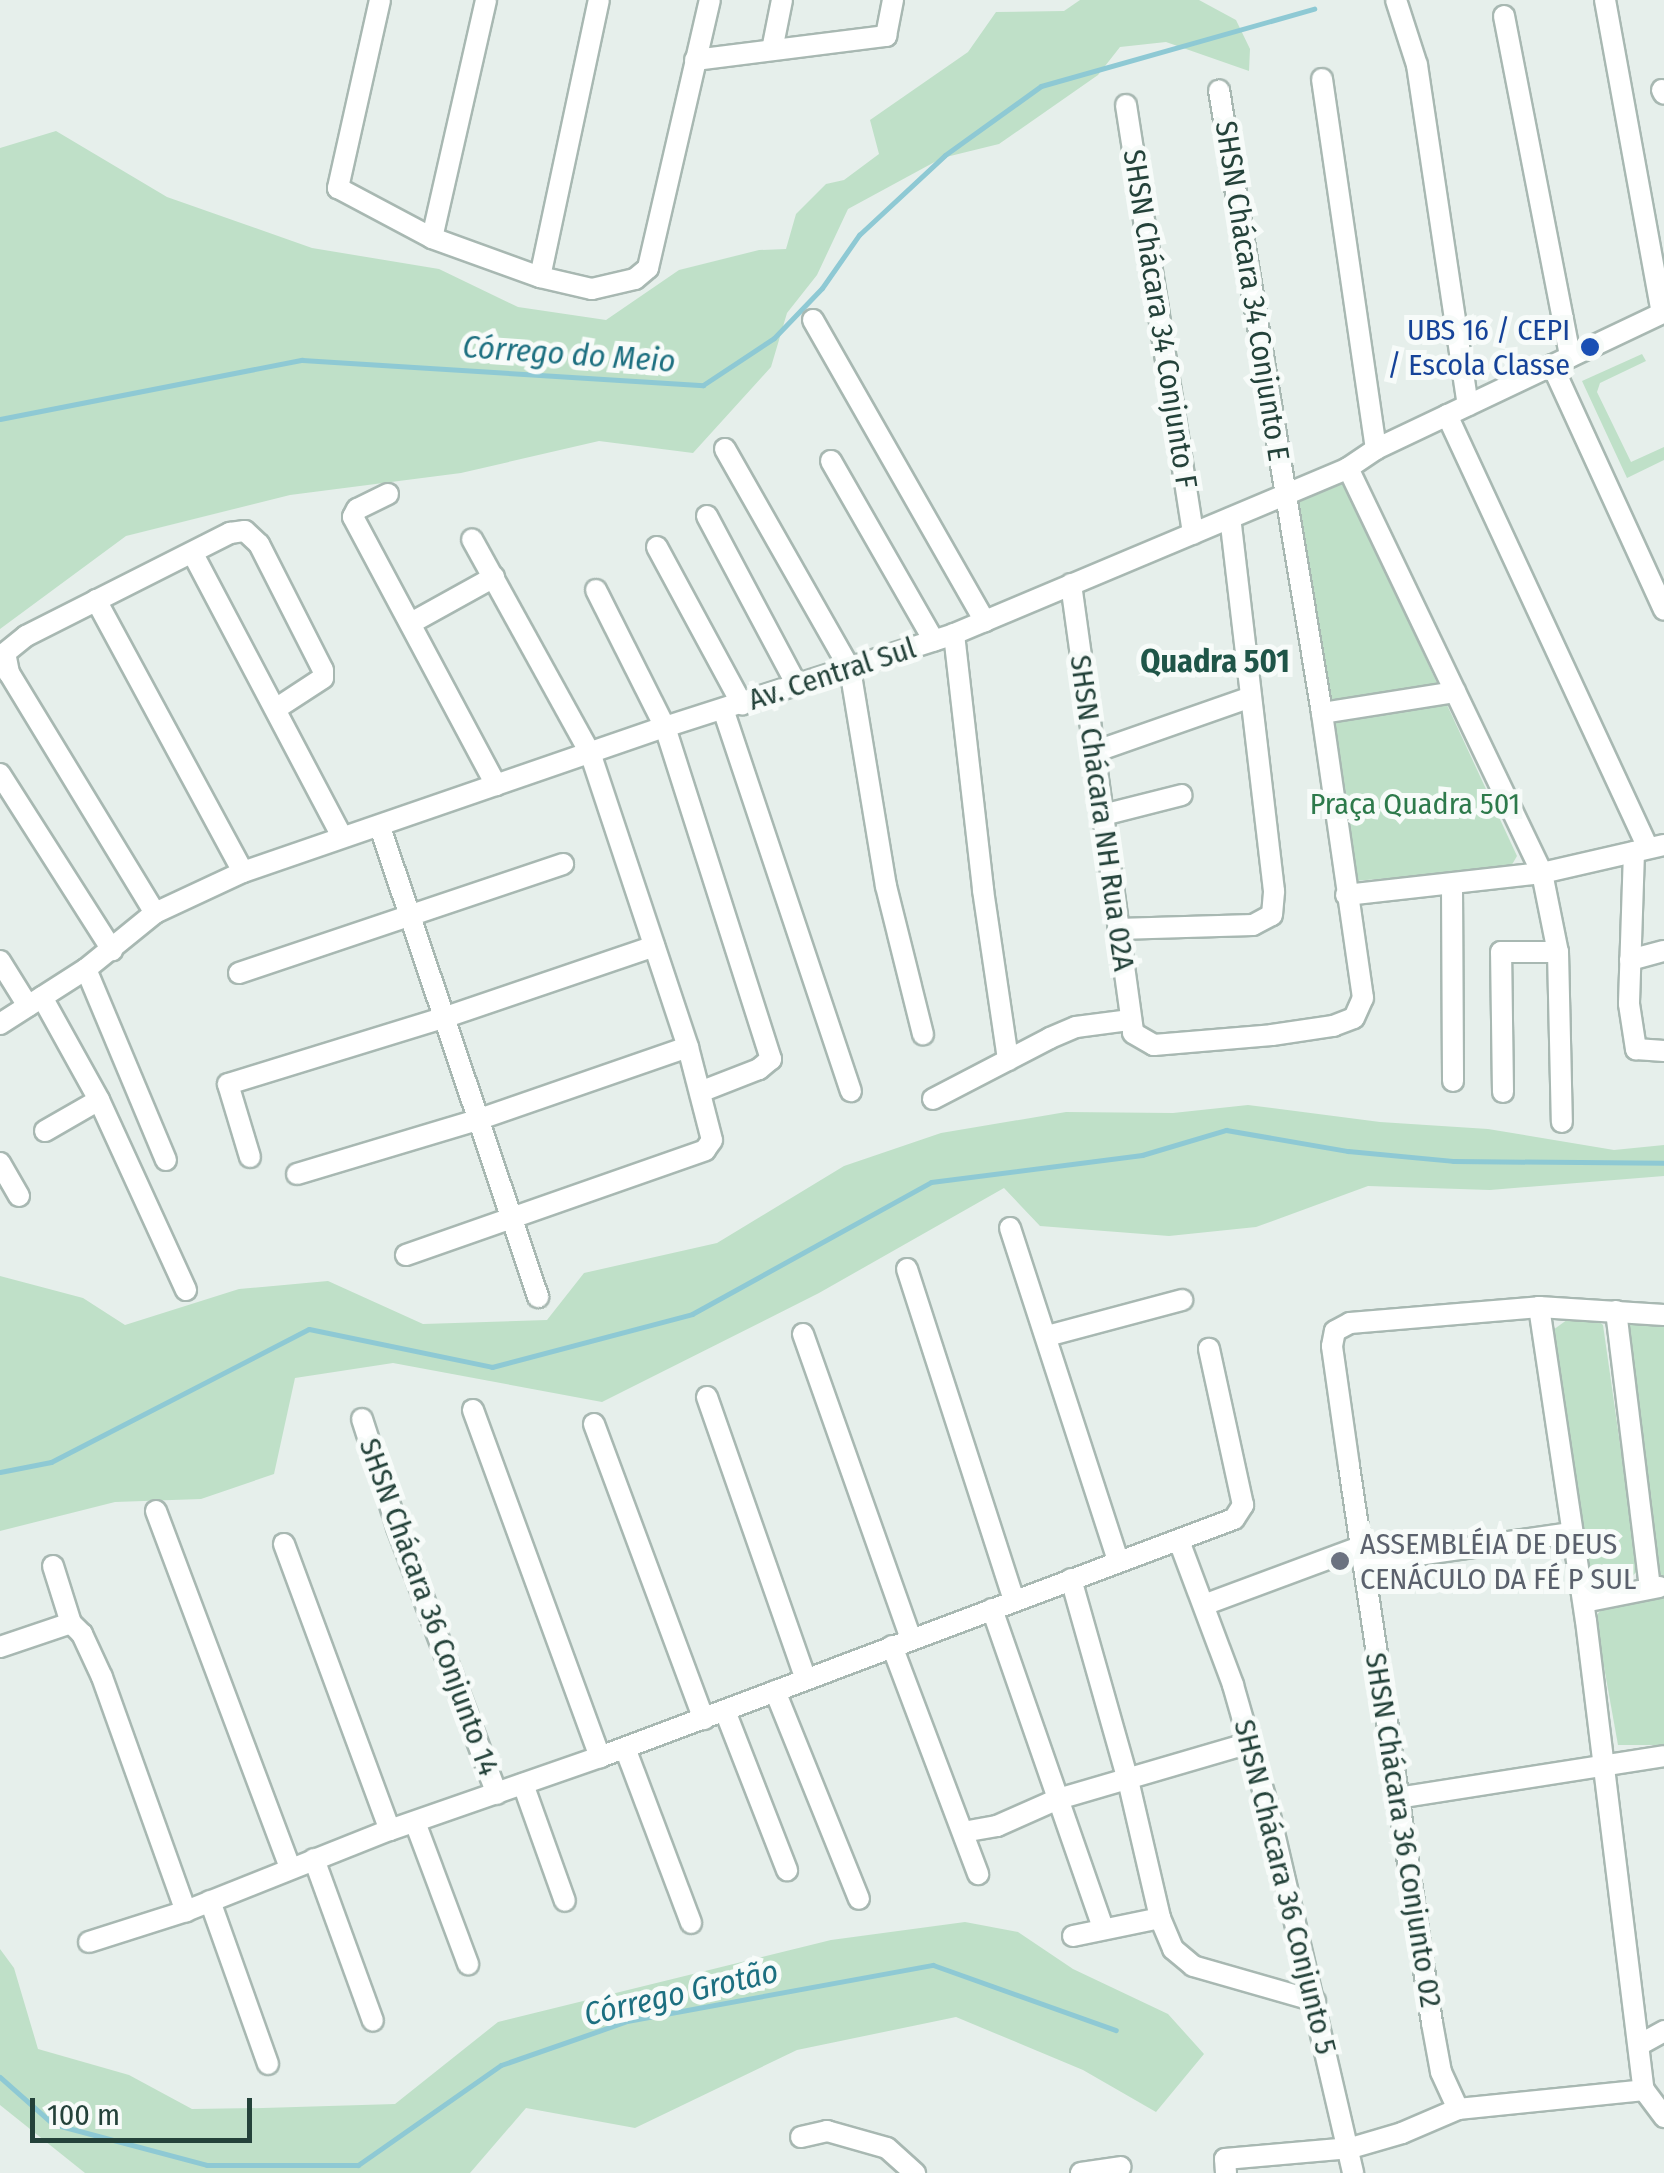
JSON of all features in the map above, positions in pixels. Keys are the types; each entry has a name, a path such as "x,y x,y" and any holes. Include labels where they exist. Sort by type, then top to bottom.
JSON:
{"street":[{"path":"380,0 338,188 432,238 540,277 592,289 635,279 648,268 710,0"},
{"path":"432,238 486,0"},
{"path":"540,277 599,0"},
{"path":"772,50 782,0"},
{"path":"695,60 886,36 893,0"},
{"path":"1605,0 1663,312"},
{"path":"1402,16 1468,406"},
{"path":"1504,16 1561,361 1664,610"},
{"path":"1322,79 1376,449"},
{"name":"SHSN Chácara 34 Conjunto E","path":"1138,1040 1154,1044 1333,1026 1354,1018 1363,998 1322,712 1219,90"},
{"name":"SHSN Chácara 34 Conjunto F","path":"1126,105 1194,534"},
{"name":"Av. Central Sul","path":"0,1024 86,969 156,913 243,872 985,621 1348,468 1376,449 1663,312"},
{"path":"812,320 985,621"},
{"path":"1447,415 1649,848 1630,960 1629,1004 1636,1049 1664,1051"},
{"path":"725,449 850,669 886,886 923,1034"},
{"path":"831,460 944,637 1008,1060"},
{"path":"1348,468 1542,873 1558,952 1562,1122"},
{"path":"388,494 356,509 353,517 496,785"},
{"path":"706,516 797,684"},
{"path":"1118,929 1254,925 1272,915 1274,891 1230,519"},
{"path":"156,913 5,662 10,646 238,531 252,535 259,544 324,674 277,708"},
{"path":"406,1255 705,1150 712,1135 688,1047 590,753 472,539"},
{"path":"657,547 732,706 850,1090"},
{"path":"193,554 342,837"},
{"path":"412,623 494,577"},
{"name":"SHSN Chácara NH Rua 02A","path":"1071,584 1129,1020 1138,1040"},
{"path":"596,590 666,727 771,1059 759,1070 700,1092"},
{"path":"96,600 243,872"},
{"path":"1322,712 1455,692"},
{"path":"1094,752 1250,697"},
{"path":"0,774 112,950"},
{"path":"1102,815 1182,795"},
{"path":"380,826 538,1297"},
{"path":"1346,895 1542,873 1649,848"},
{"path":"240,973 563,864"},
{"path":"1452,886 1453,1081"},
{"path":"250,1156 228,1084 443,1018 654,946"},
{"path":"1630,960 1664,951"},
{"path":"1503,1092 1500,952 1558,952"},
{"path":"0,961 35,1001 99,1100 186,1290"},
{"path":"86,969 166,1160"},
{"path":"934,1099 1076,1028 1129,1020"},
{"path":"297,1174 477,1120 688,1047"},
{"path":"45,1131 99,1100"},
{"path":"0,1163 19,1196"},
{"path":"1010,1228 1118,1561"},
{"path":"907,1269 1014,1600"},
{"path":"1047,1336 1182,1300"},
{"path":"1663,2113 1644,2090 1584,1602 1570,1533 1540,1308 1664,1315"},
{"name":"SHSN Chácara 36 Conjunto 02","path":"1458,2109 1437,2058 1332,1346 1336,1331 1350,1323 1540,1308"},
{"path":"1584,1602 1657,1587 1616,1311"},
{"path":"802,1334 978,1874"},
{"path":"89,1942 186,1911 390,1830 600,1758 1234,1519 1243,1505 1210,1349"},
{"path":"707,1396 806,1679"},
{"path":"473,1410 600,1758"},
{"name":"SHSN Chácara 36 Conjunto 14","path":"362,1419 397,1527 497,1794"},
{"path":"594,1424 714,1715 787,1870"},
{"path":"156,1511 290,1868"},
{"path":"1204,1605 1361,1555 1570,1533"},
{"name":"SHSN Chácara 36 Conjunto 5","path":"1179,1541 1250,1743 1354,2173"},
{"path":"284,1544 390,1830"},
{"path":"53,1566 70,1622 82,1634 102,1677 186,1911"},
{"path":"1071,1580 1128,1780 1160,1918 1172,1948 1193,1966 1315,2001"},
{"path":"992,1609 1104,1928"},
{"path":"0,1647 70,1622"},
{"path":"775,1691 859,1898"},
{"path":"963,1832 997,1826 1058,1799 1250,1743"},
{"path":"625,1748 690,1922"},
{"path":"1397,1798 1664,1756"},
{"path":"523,1784 564,1901"},
{"path":"415,1822 468,1964"},
{"path":"314,1860 374,2021"},
{"path":"210,1900 268,2064"},
{"path":"1073,1936 1160,1918"},
{"path":"1638,2046 1664,2031"},
{"path":"1226,2173 1224,2158 1351,2148 1458,2109 1644,2090"},
{"path":"801,2136 828,2131 887,2148 915,2173"},
{"path":"1082,2173 1121,2167"}],"green space":[{"path":"1080,0 1199,0 1236,20 1250,49 1249,71 1166,42 1120,47 1098,75 999,144 942,158 848,209 817,275 787,313 771,367 693,453 599,441 461,473 290,495 126,536 0,629 0,148 56,131 167,197 312,248 439,269 518,307 606,320 679,270 759,250 786,249 796,214 826,184 844,180 879,154 870,120 968,52 996,12 1064,11"},
{"path":"1642,354 1646,361 1600,383 1597,392 1631,462 1664,447 1664,460 1627,478 1582,381"},
{"name":"Praça Quadra 501","path":"1341,476 1517,856 1510,868 1354,881 1303,533 1293,498"},
{"path":"1248,1105 1380,1122 1488,1129 1614,1150 1664,1145 1664,1176 1490,1190 1368,1186 1256,1227 1169,1236 1040,1226 1004,1188 819,1293 602,1402 393,1363 295,1378 274,1474 201,1499 115,1502 0,1531 0,1276 83,1298 125,1325 239,1289 328,1281 423,1324 547,1320 584,1273 717,1243 844,1166 941,1133 1066,1112 1173,1113"},
{"path":"1571,1317 1595,1318 1603,1325 1638,1570 1629,1580 1604,1584 1591,1577 1553,1330"},
{"path":"1627,1323 1664,1323 1664,1576 1657,1573"},
{"path":"1664,1593 1664,1745 1618,1745 1595,1617 1610,1600"},
{"path":"965,1922 1018,1932 1073,1969 1168,2014 1204,2054 1156,2112 1083,2070 956,2017 797,2050 635,2128 526,2108 470,2173 85,2173 0,2105 0,1949 14,1968 38,2049 129,2075 192,2109 263,2108 395,2104 498,2022 831,1940"}],"waterway":[{"name":"Córrego do Meio","path":"0,419 302,360 703,385 774,338 822,288 859,235 945,155 1041,86 1314,9"},
{"path":"0,1472 51,1462 309,1329 492,1367 692,1314 931,1182 1142,1155 1226,1130 1348,1151 1453,1161 1664,1163"},
{"name":"Córrego Grotão","path":"0,2077 53,2124 207,2165 358,2165 501,2065 627,2021 933,1965 1116,2030"}],"place":[{"name":"UBS 16 / CEPI / Escola Classe","path":"1590,347"},
{"name":"ASSEMBLÉIA DE DEUS CENÁCULO DA FÉ P SUL","path":"1340,1561"}],"district":[{"name":"Quadra 501","path":"1215,661"}]}
